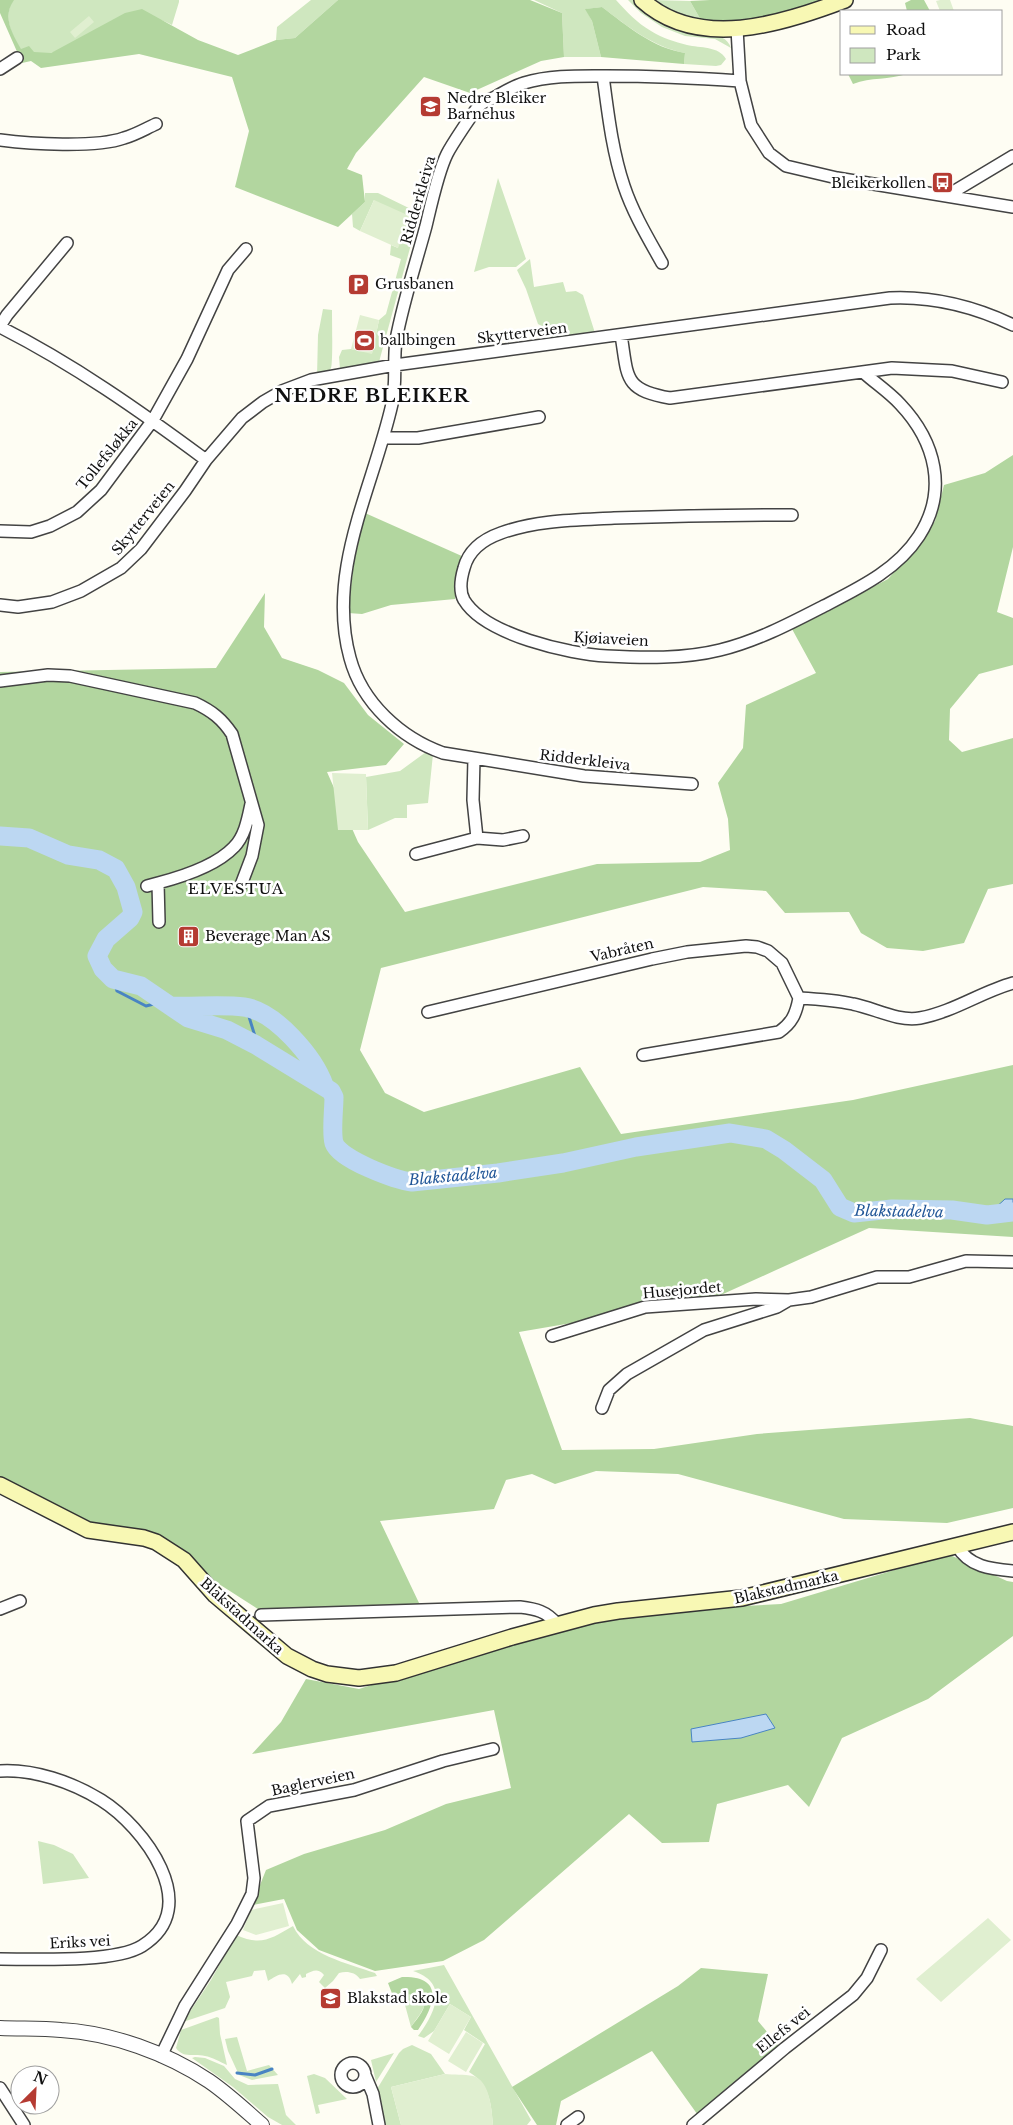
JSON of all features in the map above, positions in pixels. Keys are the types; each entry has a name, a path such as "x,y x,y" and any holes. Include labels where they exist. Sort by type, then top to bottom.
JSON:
{"main road":[{"path":"642,0 654,10 697,28 736,29 772,23 845,0"},
{"name":"Blakstadmarka","path":"0,1485 88,1530 144,1538 171,1550 184,1560 215,1594 260,1635 287,1656 326,1674 359,1678 396,1673 557,1624 618,1611 742,1598 1013,1532"}],"street":[{"path":"736,29 740,81 751,125 769,153 786,166 837,178 1013,207"},
{"path":"0,69 17,58"},
{"path":"602,76 612,140 624,187 637,218 662,263"},
{"name":"Ridderkleiva","path":"692,784 584,776 443,753 425,747 404,734 387,719 358,679 350,659 342,604 344,571 384,438 394,397 396,342 446,155 480,104 524,83 556,77 602,76 740,81"},
{"path":"0,140 79,144 122,139 156,124"},
{"path":"948,195 1013,156"},
{"name":"Tollefsløkka","path":"66,243 0,326 62,361 153,420 206,460"},
{"name":"Tollefsløkka","path":"0,531 31,532 50,526 77,512 101,490 153,420 187,359 228,270 246,249"},
{"name":"Skytterveien","path":"0,605 18,607 52,602 81,591 121,568 141,549 206,460 242,418 263,402 282,391 317,379 395,365 810,308 912,297 958,304 981,311 1013,325"},
{"path":"621,335 628,374 632,384 648,394 670,398 892,368 952,371 1002,382"},
{"name":"Kjøiaveien","path":"792,515 670,516 570,520 536,524 503,532 484,540 475,548 464,564 462,590 464,599 474,611 489,622 536,643 564,651 607,656 663,656 690,655 720,650 772,632 861,587 889,569 914,545 927,524 934,506 936,488 927,442 917,425 899,403 863,372"},
{"path":"384,438 418,438 539,417"},
{"path":"0,681 48,675 70,676 196,703 211,711 223,721 232,734 258,825 252,856 241,885"},
{"path":"474,758 473,800 478,838"},
{"path":"159,922 153,885 192,872 224,855 235,846 244,832 252,802"},
{"path":"416,854 478,838 503,840 523,836"},
{"name":"Vabråten","path":"428,1012 652,959 746,946 768,951 782,963 800,998"},
{"path":"643,1055 779,1032 795,1016 800,998 853,1004 904,1018 918,1018 936,1014 998,987 1013,983"},
{"name":"Husejordet","path":"552,1336 644,1307 756,1299 789,1300 811,1297 876,1277 909,1278 966,1261 1013,1262"},
{"name":"Husejordet","path":"602,1408 609,1390 618,1381 678,1344 704,1330 778,1307 789,1300"},
{"path":"957,1546 962,1554 981,1567 1013,1571"},
{"path":"0,1609 20,1601"},
{"name":"Blakstadmarka","path":"261,1615 520,1607 540,1610 549,1615 557,1624"},
{"name":"Baglerveien","path":"161,2056 185,2006 227,1939 252,1894 254,1878 247,1821 269,1806 354,1790 443,1761 493,1749"},
{"name":"Eriks vei","path":"0,1771 39,1775 62,1782 101,1800 130,1824 151,1848 163,1873 169,1900 168,1914 158,1932 141,1947 120,1955 51,1959 0,1959"},
{"name":"Ellefs vei","path":"693,2125 762,2066 853,1995 867,1978 881,1950"},
{"path":"0,2028 62,2030 104,2037 161,2056 180,2064 210,2082 262,2125"},
{"path":"365,2076 373,2094 379,2125"},
{"path":"0,2088 24,2125"},
{"path":"567,2125 578,2117"}],"green space":[{"path":"0,0 14,0 10,6 9,19 12,31 21,49 29,46 34,52 51,53 125,13 142,9 198,40 238,55 276,40 295,38 338,0 530,0 562,13 564,57 541,61 470,93 424,77 356,153 347,169 362,175 365,202 338,227 235,187 249,131 232,77 139,54 41,68 31,61 22,63 0,13"},
{"path":"13,0 179,0 179,2 172,25 155,18 125,19 67,47 44,54 21,50 17,44 11,32 8,19"},
{"path":"311,0 338,0 295,38 276,40 277,27"},
{"path":"534,0 616,0 637,21 655,33 682,44 709,48 719,52 726,59 721,65 716,66 684,64 685,53 651,41 602,7 586,9 592,21 601,57 564,57 562,13"},
{"path":"628,0 634,0 643,9 675,29 722,37 731,48 715,39 685,36 662,27 641,13"},
{"path":"651,0 690,1 702,22 683,18"},
{"path":"830,0 755,21 702,22 690,1"},
{"path":"911,0 924,0 929,10 907,10 905,3"},
{"path":"950,0 954,10 940,10 936,1"},
{"path":"602,7 631,29 651,41 685,53 684,64 601,57 592,21 585,9"},
{"path":"89,16 94,22 75,38 70,32"},
{"path":"848,75 903,75 866,80 853,84"},
{"path":"498,178 526,259 516,267 489,267 474,272"},
{"path":"365,193 378,193 415,211 419,202 422,204 379,362 372,366 340,369 339,357 342,350 351,349 372,353 379,320 386,314 401,259 390,255 391,245 398,248 374,200 360,231 353,227 352,214 365,202"},
{"path":"374,200 412,217 398,248 360,231"},
{"path":"530,259 534,287 563,282 566,292 576,291 583,295 595,333 546,338 549,330 538,324 526,289 517,270"},
{"path":"323,309 332,310 332,364 328,372 317,376 318,335"},
{"name":"ballbingen","path":"360,315 379,320 372,354 351,349"},
{"path":"1013,455 1013,547 997,612 1013,618 1013,665 979,674 950,709 949,740 962,752 1013,738 1013,884 988,889 964,943 923,951 887,948 861,933 849,912 785,913 766,891 703,887 381,968 360,1050 385,1093 424,1112 580,1067 621,1134 853,1100 1013,1065 1013,1237 869,1228 712,1299 519,1332 562,1450 654,1449 757,1434 970,1418 1013,1426 1013,1508 947,1523 844,1519 678,1474 596,1471 555,1484 532,1474 506,1480 494,1509 380,1521 420,1605 261,1611 169,1552 65,1520 0,1485 0,672 216,668 265,593 264,627 282,658 318,670 344,683 368,715 404,744 386,765 327,772 358,842 405,912 597,864 700,862 730,850 728,819 718,783 743,748 746,705 816,673 792,629 888,579 920,543 935,521 944,485 985,473"},
{"path":"365,513 464,557 459,568 455,599 391,605 362,614 348,613 354,562"},
{"path":"426,752 433,754 428,803 407,805 407,818 395,818 368,830 366,777 400,771"},
{"path":"332,773 366,774 368,830 338,830"},
{"path":"948,1554 1013,1582 1013,1636 928,1699 842,1738 809,1807 788,1785 717,1804 709,1842 662,1843 629,1814 484,1940 443,1961 375,1971 319,1950 297,1930 284,1899 252,1905 266,1870 304,1854 385,1830 446,1804 511,1788 494,1710 252,1754 281,1722 306,1679 359,1689 542,1630 647,1611 781,1604"},
{"path":"38,1841 54,1845 73,1854 89,1878 43,1884"},
{"path":"283,1903 289,1926 256,1935 243,1930 251,1910"},
{"path":"988,1918 1011,1940 941,2002 916,1979"},
{"path":"293,1926 299,1936 318,1951 329,1957 375,1973 377,1976 360,1979 351,1973 339,1973 325,1988 319,1982 324,1975 317,1971 312,1971 302,1978 300,1974 292,1984 285,1974 278,1975 268,1981 265,1970 254,1971 252,1976 226,1982 230,1997 225,2008 183,2022 211,1980 236,1935 252,1940 266,1940"},
{"path":"444,1965 531,2120 527,2125 493,2125 488,2095 481,2083 469,2072 485,2044 464,2030 471,2017 450,2004 434,2031 424,2038 418,2036 430,2018 436,1999 432,1983 425,1976 413,1971"},
{"path":"701,1968 768,1974 758,2021 782,2050 700,2118 652,2051 561,2101 556,2125 537,2125 512,2087 678,1986"},
{"path":"402,1977 425,1981 430,1987 432,2002 418,2030 414,2030 411,2027 424,2007 425,2002 422,1993 393,1996 388,1983"},
{"path":"422,1993 425,2002 424,2006 411,2027 402,1994"},
{"path":"450,2004 471,2017 449,2054 428,2041"},
{"path":"217,2017 219,2018 220,2034 227,2065 213,2058 201,2055 186,2055 176,2048 181,2030"},
{"path":"466,2032 483,2043 466,2072 448,2061"},
{"path":"237,2037 247,2071 269,2065 278,2075 252,2080 239,2075 228,2051 225,2039"},
{"path":"412,2045 431,2054 445,2074 391,2087 401,2125 383,2125 377,2089 399,2053"},
{"path":"394,2053 376,2082 371,2060"},
{"path":"192,2058 205,2058 224,2066 235,2079 248,2085 278,2084 286,2115 296,2125 282,2125 268,2117 233,2087"},
{"path":"314,2074 325,2078 347,2099 318,2105 320,2113 316,2114 307,2076"},
{"path":"445,2074 473,2076 483,2083 489,2097 493,2125 401,2125 391,2087"}],"water":[{"path":"1005,1199 1013,1199 1013,1217 996,1220 982,1210 993,1210"},
{"path":"766,1714 775,1728 741,1738 692,1742 691,1729"}],"waterway":[{"name":"Blakstadelva","path":"0,836 29,838 68,855 99,860 116,869 126,887 133,912 130,918 106,939 97,956 103,969 113,979 141,986 188,1018 227,1030 256,1045 331,1091 334,1097 334,1143 346,1156 382,1173 412,1182 498,1173 563,1163 636,1147 730,1133 766,1139 784,1150 823,1180 840,1207 854,1213 892,1209 952,1210 987,1215 1013,1212"},
{"path":"113,979 117,991 146,1006 162,1002"},
{"path":"171,1006 236,1006 256,1010 268,1017 292,1037 312,1062 324,1085"},
{"path":"246,1007 258,1046"},
{"path":"237,2073 255,2075 272,2069"}],"place":[{"name":"Nedre Bleiker Barnehus","path":"431,106"},
{"name":"Bleikerkollen","path":"942,183"},
{"name":"Grusbanen","path":"359,284"},
{"name":"ballbingen","path":"364,340"},
{"name":"Beverage Man AS","path":"189,936"},
{"name":"Blakstad skole","path":"331,1998"}],"district":[{"name":"NEDRE BLEIKER","path":"372,395"},
{"name":"ELVESTUA","path":"236,888"}]}
